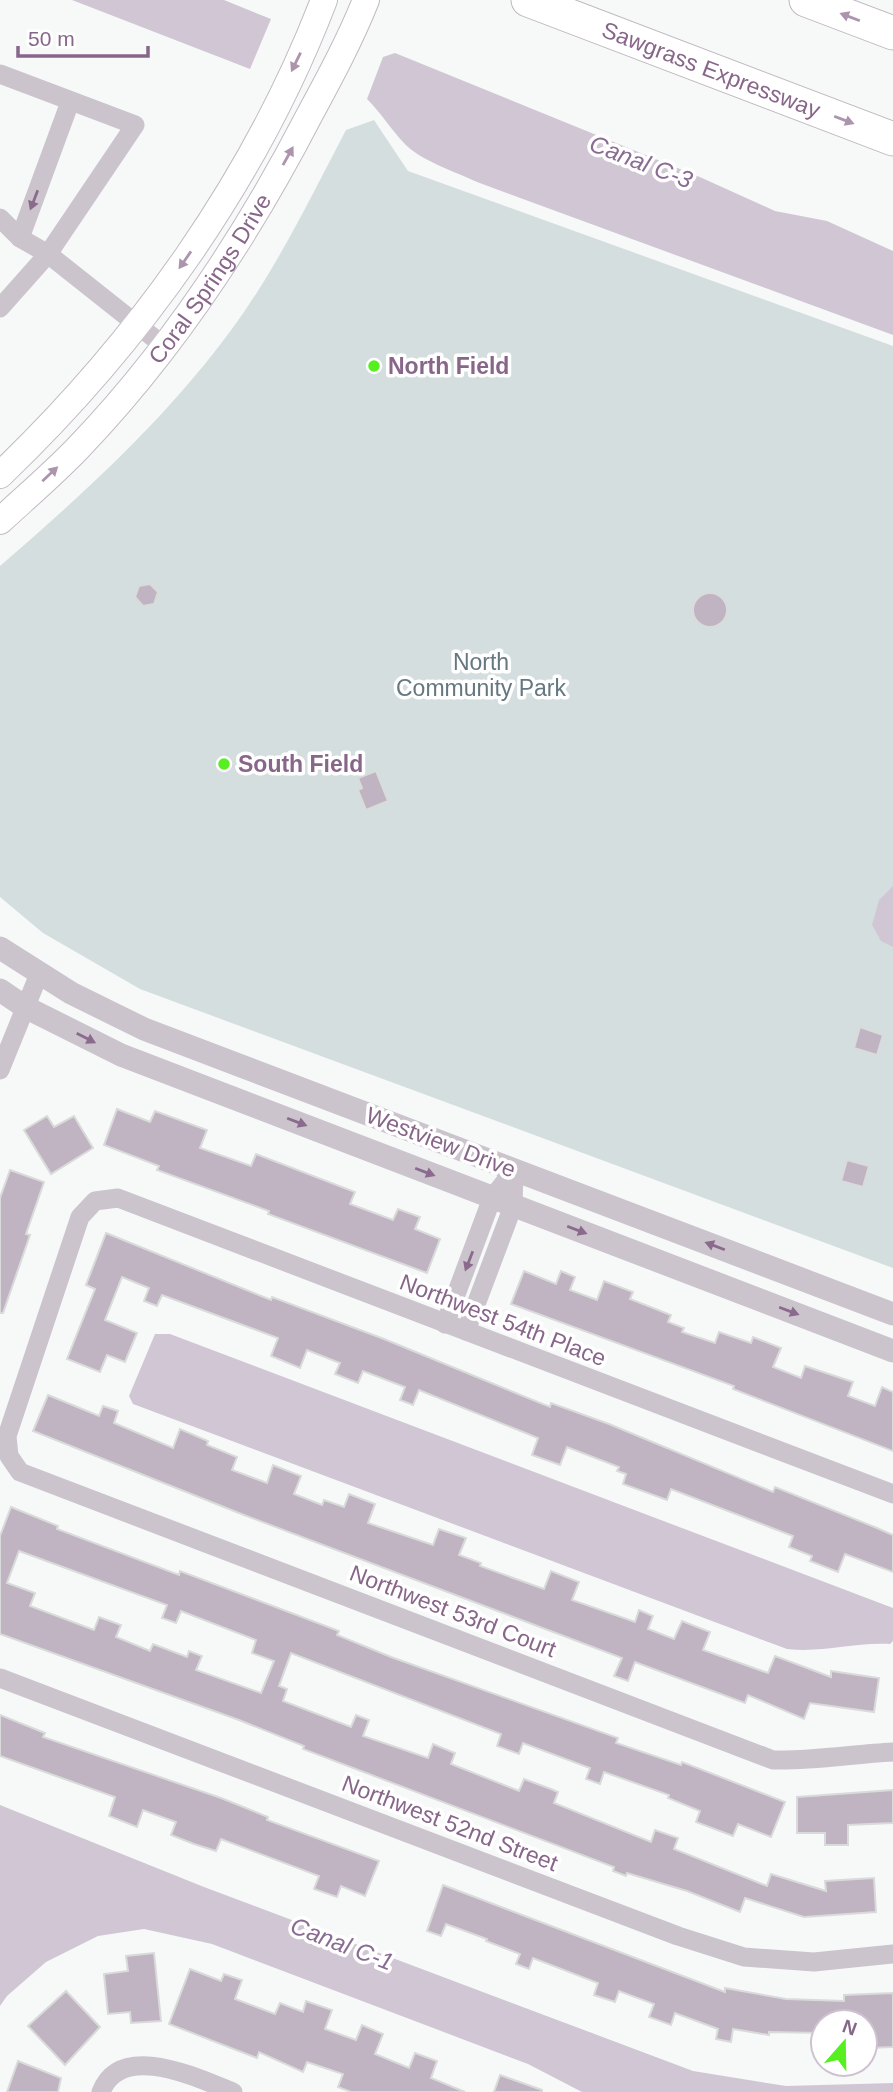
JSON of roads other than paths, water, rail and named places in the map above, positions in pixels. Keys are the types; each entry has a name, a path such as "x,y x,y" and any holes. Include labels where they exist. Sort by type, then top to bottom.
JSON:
{"highway":[{"name":"Sawgrass Expressway","path":"528,0 893,139"},
{"path":"806,0 893,33"}],"main road":[{"name":"Coral Springs Drive","path":"0,475 53,425 138,326 198,241 258,140 324,0"},
{"name":"Coral Springs Drive","path":"0,520 78,448 164,346 226,261 282,168 352,33 366,0"}],"street":[{"path":"0,74 135,125 48,254 0,308"},
{"path":"20,239 71,102"},
{"path":"0,218 20,239 48,254 164,346"},
{"path":"0,244 20,239"},
{"name":"Westview Drive","path":"0,948 71,993 144,1029 893,1314"},
{"path":"0,1070 39,974"},
{"name":"Westview Drive","path":"0,990 25,1007 121,1055 893,1351"},
{"path":"466,1331 514,1170"},
{"name":"Northwest 54th Place","path":"9,1456 7,1436 80,1217 95,1201 118,1198 893,1494"},
{"path":"445,1324 503,1202"},
{"name":"Northwest 53rd Court","path":"9,1456 20,1472 773,1760 813,1760 859,1753 893,1752"},
{"name":"Northwest 52nd Street","path":"0,1678 678,1936 744,1958 814,1962 893,1954"},
{"path":"101,2092 104,2084 126,2068 163,2065 233,2092"}],"water":[{"path":"72,0 224,0 271,19 250,69"},
{"name":"Canal C-3","path":"395,53 702,178 775,211 827,221 893,251 893,335 477,182 428,160 403,142 367,99 383,57"},
{"path":"893,886 893,947 881,941 872,925 879,900"},
{"path":"155,1334 170,1334 893,1608 893,1641 890,1644 813,1650 787,1649 133,1404 129,1396"},
{"name":"Canal C-1","path":"0,1805 204,1887 693,2071 786,2086 893,2083 893,2092 582,2092 528,2064 212,1944 144,1929 98,1936 46,1962 7,1996 0,2006"}],"place":[{"name":"North Field","path":"374,366"},
{"name":"South Field","path":"224,764"}],"park label":[{"name":"North Community Park","path":"481,675"}]}
